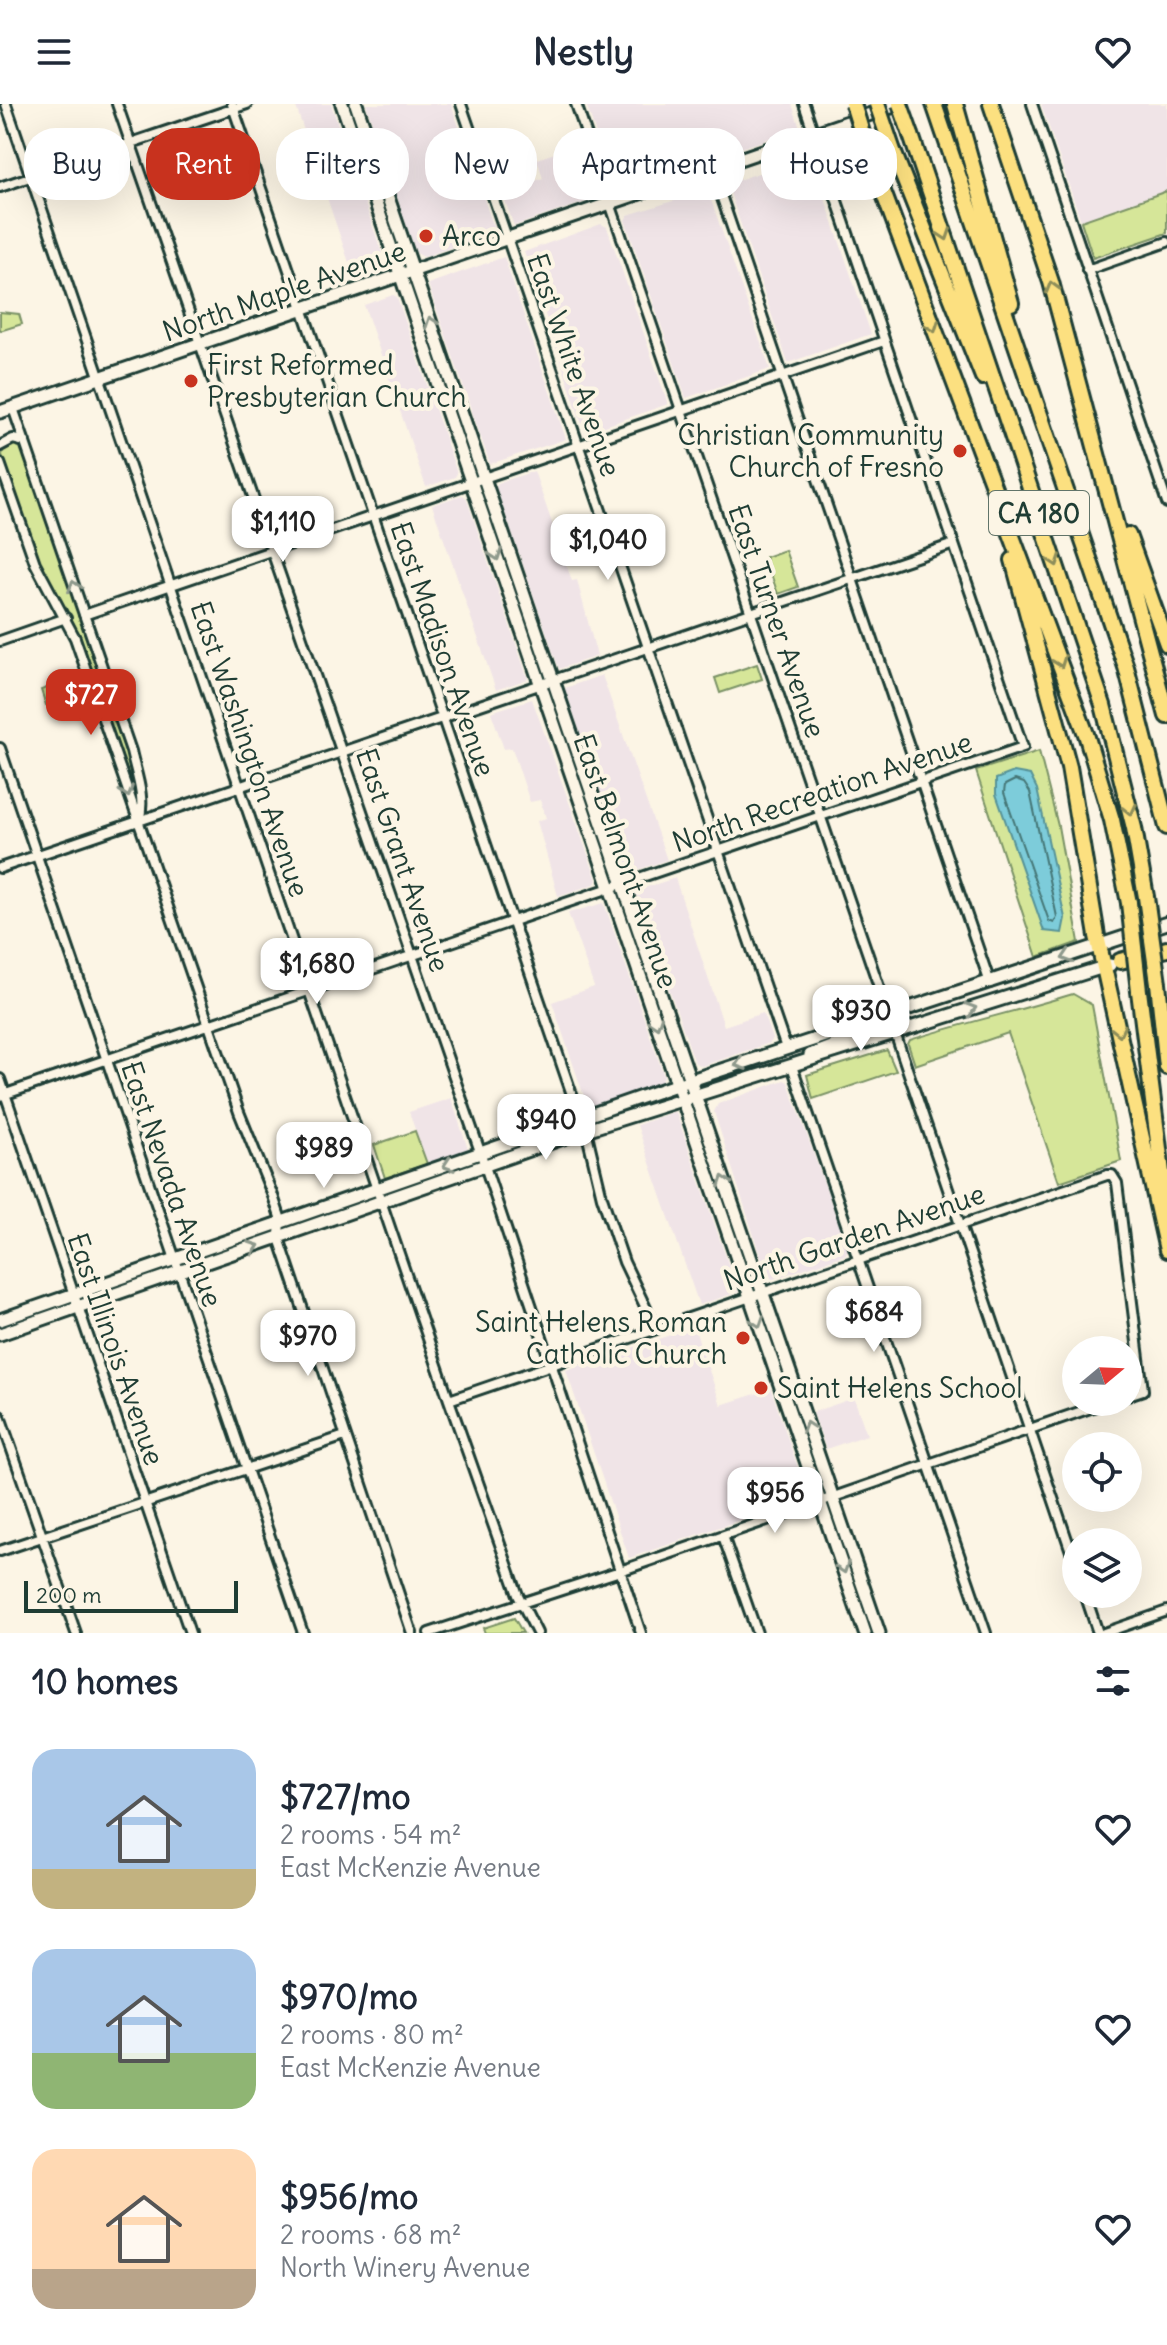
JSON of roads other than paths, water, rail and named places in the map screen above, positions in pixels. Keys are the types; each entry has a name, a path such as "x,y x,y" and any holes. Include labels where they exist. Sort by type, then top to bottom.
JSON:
{"highway":[{"path":"853,104 991,485 1086,734 1112,820 1129,903 1167,1219"},
{"path":"877,104 976,362 1025,472"},
{"name":"CA 180","path":"900,104 1103,705 1134,828 1158,983 1167,1067"},
{"name":"CA 180","path":"934,104 1138,706 1167,827"},
{"path":"991,104 1040,245 1167,716"},
{"path":"956,111 1056,461"},
{"path":"1073,363 1134,553 1167,644"},
{"path":"991,485 1066,754 1104,966 1167,1250"},
{"path":"1120,961 1167,947"}],"main road":[{"name":"East Belmont Avenue","path":"342,104 865,1633"},
{"name":"East Belmont Avenue","path":"356,104 879,1633"},
{"name":"North Maple Avenue","path":"831,128 900,104"},
{"name":"North Maple Avenue","path":"0,412 623,200"},
{"path":"0,1320 580,1118 1167,923"},
{"path":"0,1334 586,1130 1120,961"},
{"path":"792,1066 822,1047 878,1029 886,1024 889,1016"},
{"path":"0,1327 22,1312"}],"street":[{"name":"East Washington Avenue","path":"6,104 24,154"},
{"name":"East Grant Avenue","path":"117,104 203,344 271,552 485,1166 641,1633"},
{"path":"131,143 233,106 247,104"},
{"name":"East White Avenue","path":"461,104 786,1048"},
{"name":"East Turner Avenue","path":"576,104 889,1016"},
{"path":"804,104 812,128"},
{"path":"1032,104 1167,503"},
{"name":"East Madison Avenue","path":"233,106 580,1118"},
{"path":"0,187 24,179"},
{"name":"East Washington Avenue","path":"40,200 449,1400 522,1602 537,1633"},
{"path":"723,200 990,983"},
{"path":"0,868 954,544 836,200"},
{"path":"1087,270 1167,242"},
{"path":"84,615 884,341"},
{"path":"13,408 131,751 142,809 139,821"},
{"path":"0,446 13,439 25,442"},
{"path":"0,463 35,563 75,638 239,1112 273,1196 280,1224 279,1238 412,1633"},
{"path":"1157,473 1167,470"},
{"name":"North Recreation Avenue","path":"3,1095 1023,747 954,544"},
{"path":"0,641 66,618"},
{"name":"East Nevada Avenue","path":"0,748 303,1633"},
{"path":"895,1033 1063,1528"},
{"path":"792,1066 986,1633"},
{"name":"East Illinois Avenue","path":"0,1079 190,1633"},
{"path":"586,1130 602,1197 624,1262 655,1327"},
{"name":"North Garden Avenue","path":"449,1400 655,1327 1112,1175 1117,1183 1136,1336"},
{"path":"0,1416 76,1633"},
{"path":"429,1633 833,1499 1068,1416"},
{"path":"0,1551 345,1436"},
{"path":"723,1536 757,1633"},
{"path":"1091,1608 1101,1633 1167,1611"}],"water":[{"path":"1014,772 1030,775 1037,789 1065,918 1062,933 1044,931 996,794 996,779"}],"place":[{"name":"Arco","path":"426,236"},
{"name":"First Reformed Presbyterian Church","path":"191,381"},
{"name":"Christian Community Church of Fresno","path":"960,451"},
{"name":"Saint Helens Roman Catholic Church","path":"743,1338"},
{"name":"Saint Helens School","path":"761,1388"}]}
